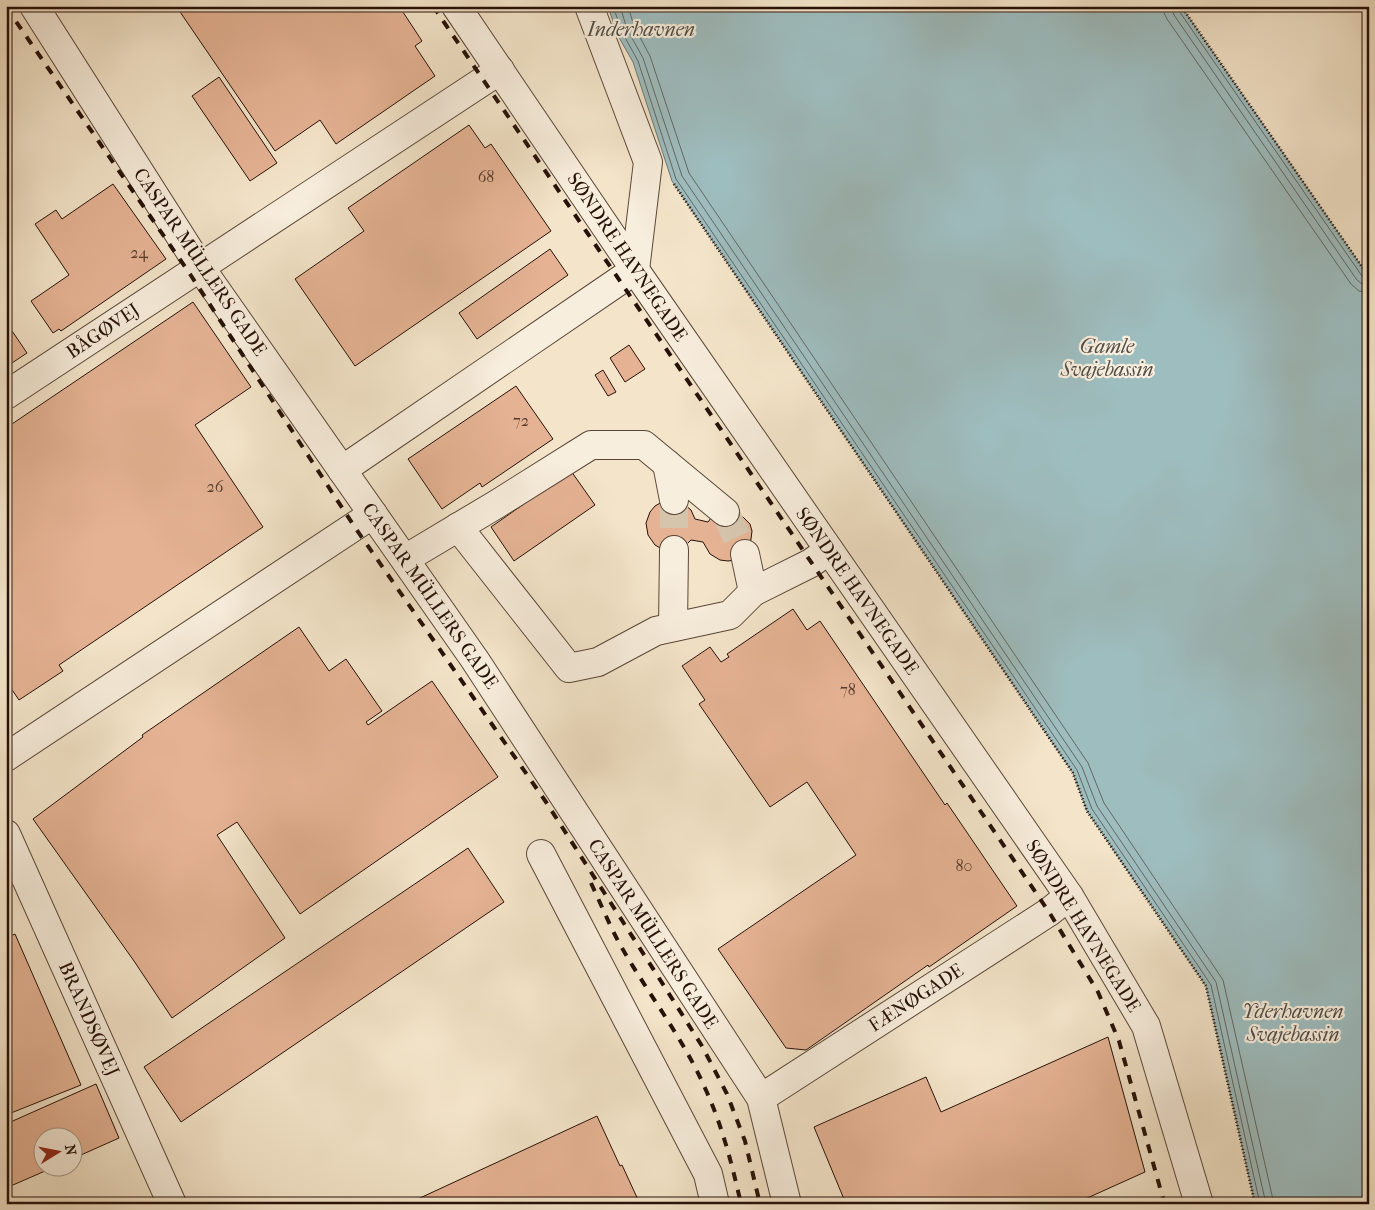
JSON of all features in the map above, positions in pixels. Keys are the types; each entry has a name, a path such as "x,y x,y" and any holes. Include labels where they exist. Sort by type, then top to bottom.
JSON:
{"street":[{"name":"CASPAR MÜLLERS GADE","path":"34,6 200,267 480,668 761,1098 787,1204"},
{"name":"SØNDRE HAVNEGADE","path":"456,6 635,270 1069,896 1146,1026 1199,1204"},
{"path":"342,470 635,270 648,162 590,6"},
{"name":"BÅGØVEJ","path":"6,395 500,70"},
{"path":"404,559 590,445 644,445 725,512"},
{"path":"667,464 674,500"},
{"path":"6,757 373,514"},
{"path":"458,527 569,668 598,662 656,631 730,615 753,592 811,563 828,550"},
{"path":"673,627 674,550"},
{"path":"746,554 753,592"},
{"name":"BRANDSØVEJ","path":"6,834 172,1204"},
{"path":"541,854 708,1174 715,1204"},
{"name":"FÆNØGADE","path":"761,1098 1049,912 1069,896"}],"path":[{"path":"1181,6 1369,277"},
{"path":"672,181 1067,765 1087,811 1206,986 1255,1204"}],"water":[{"name":"Gamle Svajebassin","path":"608,6 1181,6 1369,277 1369,1204 1255,1204 1206,986 1087,811 1073,773 672,181 633,62 617,34"}],"building":[{"path":"176,6 399,6 422,41 415,46 435,76 336,144 320,120 275,151"},
{"path":"219,77 277,163 250,181 192,96"},
{"path":"469,125 485,148 491,144 551,231 355,366 295,279 364,231 348,208"},
{"path":"113,184 166,259 61,331 59,329 53,333 31,301 69,275 35,224 56,210 62,219"},
{"path":"550,249 568,275 477,339 459,313"},
{"path":"193,302 251,387 195,425 263,527 59,665 63,671 19,700 6,681 6,428"},
{"path":"6,322 27,353 6,367"},
{"path":"629,345 645,369 625,382 610,358"},
{"path":"603,370 616,392 608,396 595,375"},
{"path":"516,386 553,439 482,487 480,483 442,509 408,459"},
{"path":"571,471 595,505 514,561 491,527"},
{"path":"662,502 685,505 691,510 695,519 708,522 711,518 737,513 750,524 752,531 750,547 735,560 728,561 720,560 710,554 703,542 691,540 685,546 662,549 655,545 648,535 646,523 650,512"},
{"path":"793,609 807,630 820,621 945,805 947,803 1017,906 806,1050 786,1048 718,949 856,855 807,782 770,807 699,704 705,700 682,666 710,647 721,662 729,657 727,654"},
{"path":"299,627 329,671 346,659 382,711 366,722 368,725 432,681 498,777 300,914 237,822 217,835 285,938 172,1018 33,819 143,737 142,735"},
{"path":"468,848 504,902 181,1122 144,1067"},
{"path":"15,934 81,1085 6,1115 6,938"},
{"path":"1108,1037 1145,1172 1074,1204 846,1204 814,1127 926,1077 941,1112"},
{"path":"96,1084 119,1138 82,1155 82,1128 32,1128 32,1177 6,1188 6,1124"},
{"path":"597,1116 640,1204 407,1204"}],"tunnel":[{"path":"674,500 674,550"},
{"path":"725,512 745,554"}],"railway":[{"path":"433,6 1049,912 1098,992 1119,1041 1164,1202"},
{"path":"6,7 190,274 354,526 546,802 702,1046 727,1094 745,1141 760,1204"},
{"path":"591,883 622,948 687,1052 705,1088 717,1116 741,1204"}],"water label":[{"name":"Inderhavnen","path":"641,29"},
{"name":"Yderhavnen Svajebassin","path":"1293,1022"}]}
